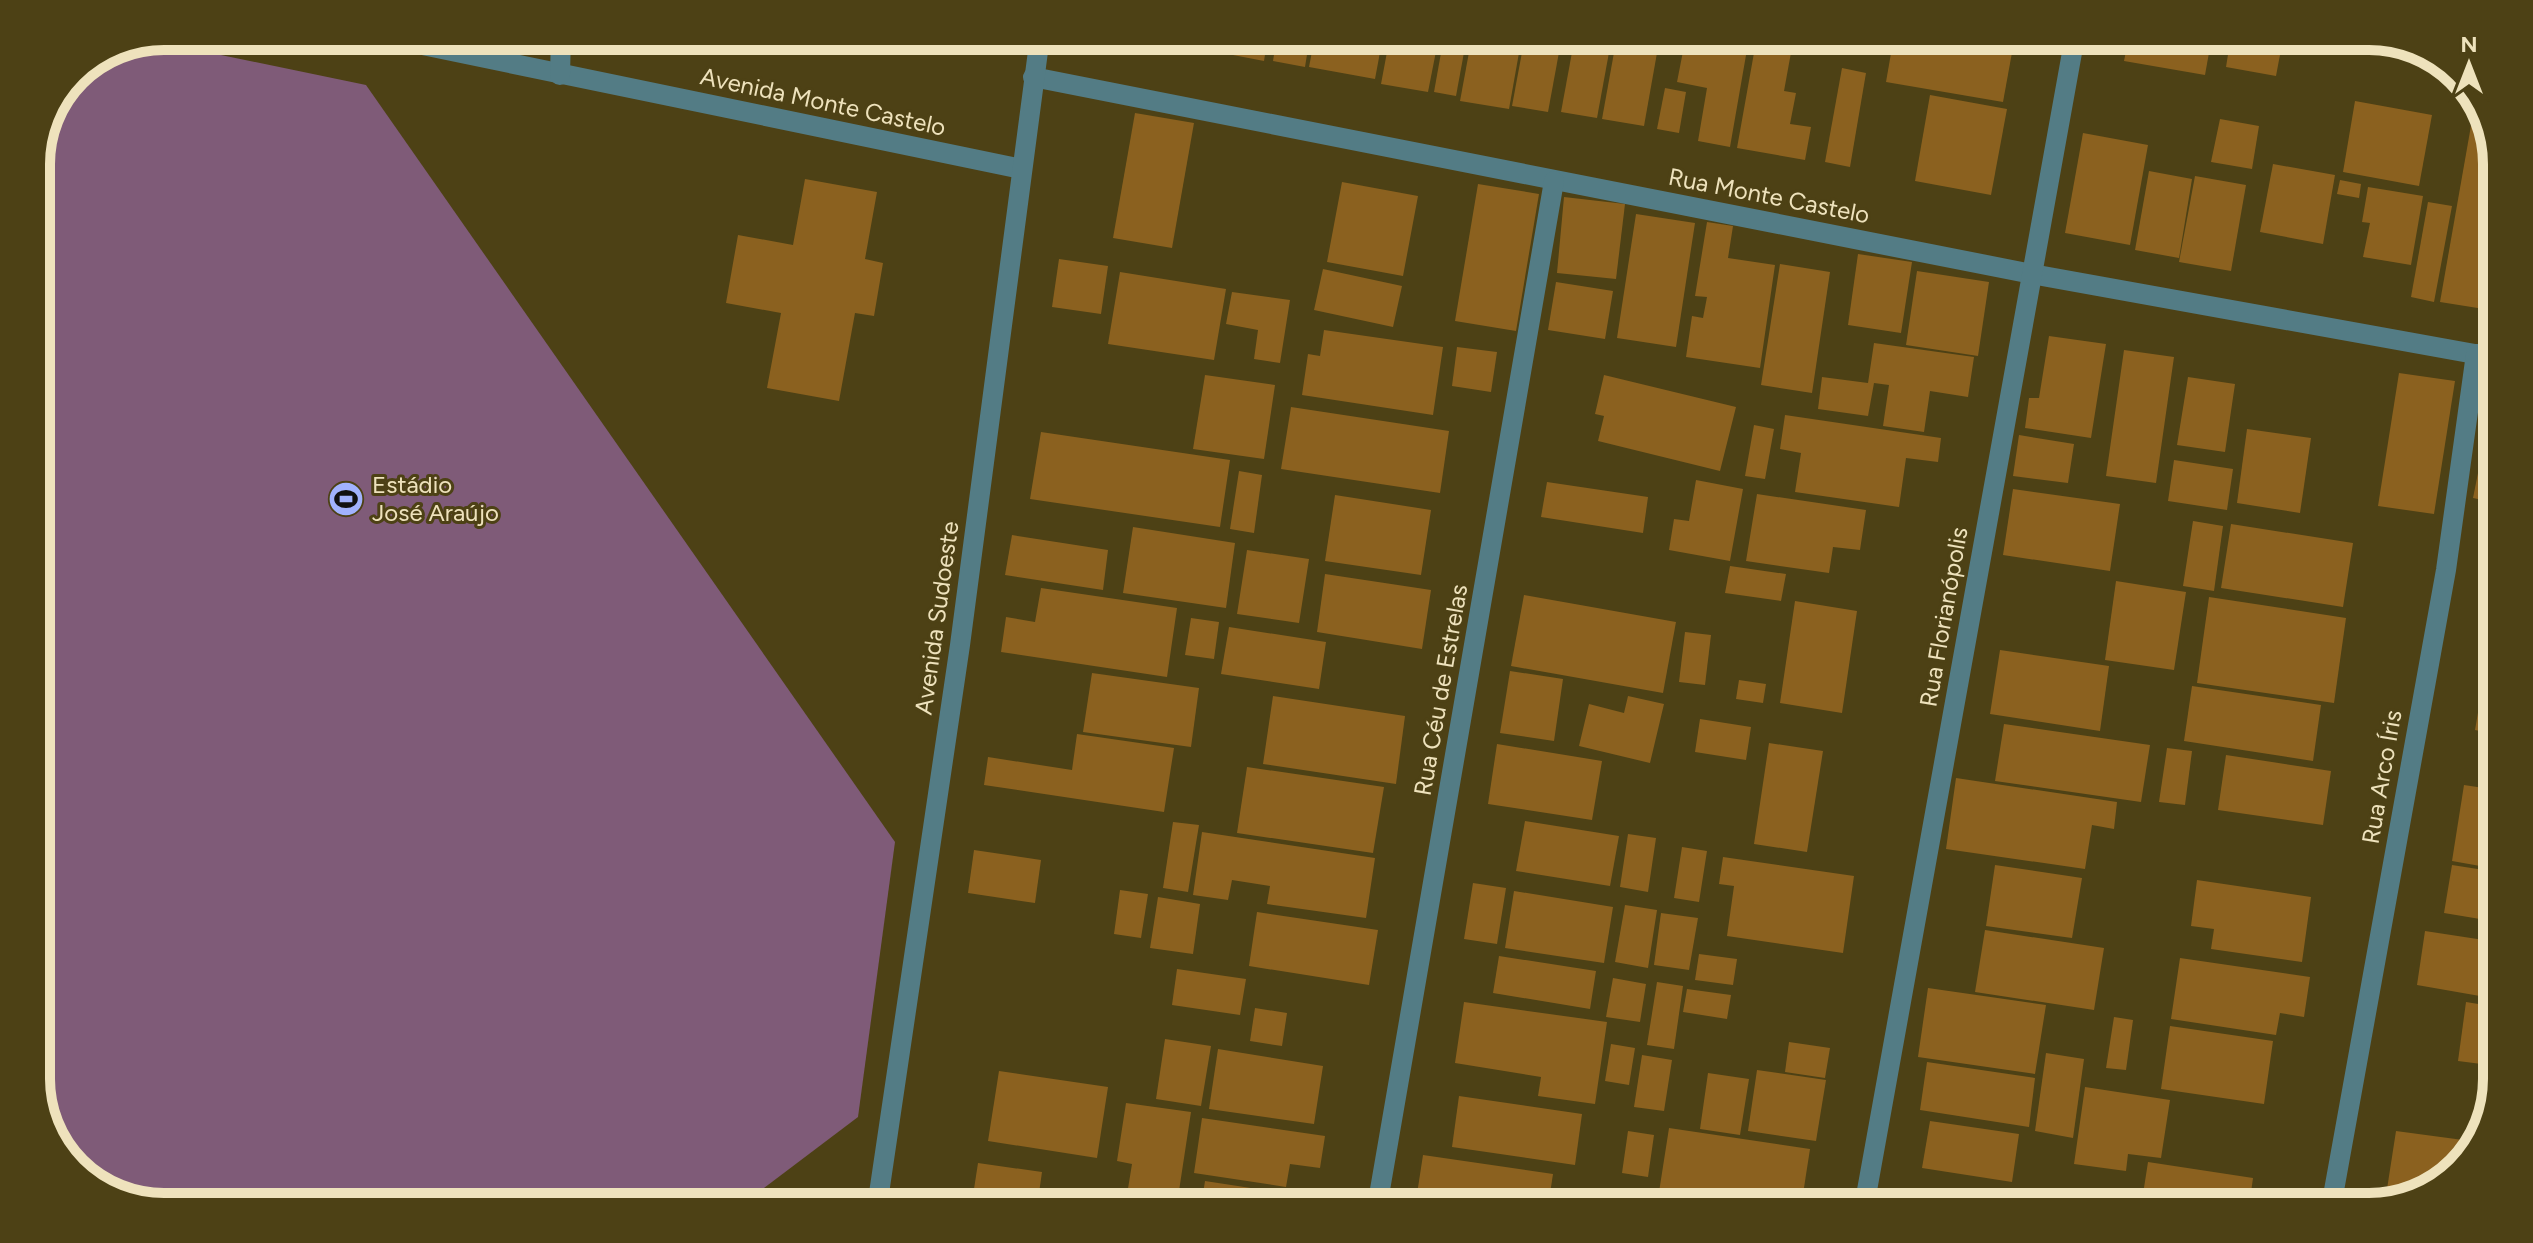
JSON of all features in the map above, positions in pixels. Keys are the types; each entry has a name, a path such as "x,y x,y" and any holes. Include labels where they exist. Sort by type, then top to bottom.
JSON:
{"street":[{"name":"Avenida Monte Castelo","path":"444,50 1022,169"},
{"path":"560,75 561,50"},
{"name":"Avenida Sudoeste","path":"878,1193 960,645 1038,50"},
{"name":"Rua Florianópolis","path":"1867,1193 2072,50"},
{"name":"Rua Monte Castelo","path":"1033,77 2032,274 2483,355"},
{"name":"Rua Céu de Estrelas","path":"1379,1193 1554,181"},
{"name":"Rua Arco Íris","path":"2334,1193 2483,372"}],"shaded area":[{"name":"Estádio José Araújo","path":"197,50 366,85 895,842 858,1117 758,1193 149,1192 101,1174 69,1142 56,1115 50,1086 50,157 62,114 89,78 107,65 142,52"}],"building":[{"path":"1234,50 1266,50 1264,61 1233,55"},
{"path":"1275,50 1308,50 1305,67 1273,61"},
{"path":"1312,50 1380,50 1375,79 1309,67"},
{"path":"1387,50 1436,50 1428,92 1381,84"},
{"path":"1442,50 1464,50 1456,96 1434,92"},
{"path":"1469,50 1520,50 1509,109 1460,101"},
{"path":"1522,50 1559,50 1548,112 1512,106"},
{"path":"1572,50 1609,50 1597,118 1561,112"},
{"path":"1614,50 1658,50 1644,126 1602,119"},
{"path":"1683,50 1747,50 1730,147 1698,141 1707,88 1677,82"},
{"path":"1754,50 1791,50 1784,91 1796,93 1790,124 1811,127 1805,160 1737,148"},
{"path":"1892,50 2012,50 2003,102 1886,82"},
{"path":"2126,50 2209,50 2205,75 2124,61"},
{"path":"2229,50 2281,50 2276,76 2226,67"},
{"path":"1842,68 1866,73 1850,167 1825,162"},
{"path":"1665,88 1686,92 1679,133 1657,129"},
{"path":"1930,95 2007,109 1991,195 1915,181"},
{"path":"2355,101 2432,115 2419,186 2343,172"},
{"path":"1135,113 1194,123 1172,248 1113,238"},
{"path":"2220,119 2259,126 2252,169 2211,162"},
{"path":"2472,120 2477,128 2483,157 2483,309 2440,302"},
{"path":"2083,133 2148,145 2130,245 2065,233"},
{"path":"2273,164 2335,175 2323,244 2260,232"},
{"path":"2149,171 2192,179 2179,258 2135,250"},
{"path":"2195,176 2246,185 2231,271 2179,262"},
{"path":"805,179 877,192 865,259 883,263 874,316 855,313 839,401 767,388 781,313 726,303 738,235 793,245"},
{"path":"2340,180 2361,184 2359,198 2337,194"},
{"path":"1342,182 1418,196 1403,276 1327,262"},
{"path":"1478,184 1539,194 1516,331 1455,321"},
{"path":"2368,187 2423,196 2411,265 2363,257 2370,223 2362,222"},
{"path":"1564,197 1625,204 1616,279 1557,273"},
{"path":"2428,202 2452,206 2434,302 2411,297"},
{"path":"1636,214 1695,223 1676,347 1617,338"},
{"path":"1707,222 1733,226 1728,258 1775,265 1760,368 1686,357 1692,316 1703,318 1707,297 1695,296"},
{"path":"1858,254 1912,262 1901,333 1848,325"},
{"path":"1059,259 1108,266 1101,314 1052,307"},
{"path":"1780,264 1830,272 1812,393 1761,385"},
{"path":"1323,269 1402,286 1393,327 1314,310"},
{"path":"1917,271 1989,282 1978,356 1906,345"},
{"path":"1120,272 1226,289 1214,360 1108,344"},
{"path":"1556,282 1613,291 1605,339 1548,330"},
{"path":"1232,292 1290,300 1280,363 1254,359 1258,330 1226,324"},
{"path":"1324,330 1443,347 1433,415 1302,395 1308,354 1320,356"},
{"path":"2049,336 2106,344 2091,438 2025,428 2029,398 2039,398"},
{"path":"1874,343 1974,357 1968,397 1930,391 1924,432 1883,426 1889,385 1874,383 1868,416 1818,409 1822,377 1868,383"},
{"path":"1457,347 1497,352 1491,392 1452,386"},
{"path":"2124,350 2174,357 2156,483 2106,476"},
{"path":"2399,373 2455,381 2434,514 2378,506"},
{"path":"1205,375 1275,385 1264,459 1193,449"},
{"path":"1604,375 1736,407 1720,471 1598,441 1604,416 1595,414"},
{"path":"2188,377 2235,384 2225,452 2177,445"},
{"path":"1291,407 1449,431 1440,493 1281,469"},
{"path":"1785,415 1941,438 1938,462 1906,458 1899,507 1795,492 1801,453 1780,449"},
{"path":"1754,425 1774,429 1765,479 1745,476"},
{"path":"2247,429 2311,438 2300,513 2237,503"},
{"path":"1041,432 1230,460 1220,527 1030,499"},
{"path":"2019,435 2074,444 2068,483 2013,476"},
{"path":"2483,448 2483,500 2473,498"},
{"path":"2174,460 2233,469 2227,510 2168,501"},
{"path":"1239,471 1262,475 1254,533 1230,529"},
{"path":"1696,480 1743,489 1730,561 1669,550 1674,519 1689,521"},
{"path":"1547,482 1648,497 1643,533 1541,517"},
{"path":"2013,489 2120,504 2110,571 2003,555"},
{"path":"1757,494 1866,510 1860,550 1833,547 1829,573 1746,561"},
{"path":"1335,495 1431,510 1421,575 1325,561"},
{"path":"2193,521 2223,526 2214,591 2183,586"},
{"path":"2231,524 2353,543 2343,607 2221,588"},
{"path":"1133,527 1235,543 1226,608 1123,593"},
{"path":"1012,535 1108,550 1103,590 1005,575"},
{"path":"1247,550 1309,559 1299,623 1237,614"},
{"path":"1730,566 1786,574 1781,601 1725,593"},
{"path":"1325,574 1431,590 1422,649 1317,632"},
{"path":"2116,581 2186,592 2174,670 2105,660"},
{"path":"1041,588 1177,608 1167,677 1001,652 1006,617 1035,622"},
{"path":"1524,595 1676,622 1663,693 1511,666"},
{"path":"2209,597 2346,618 2334,703 2197,683"},
{"path":"1795,601 1857,611 1842,713 1780,703"},
{"path":"1191,618 1219,622 1214,659 1185,655"},
{"path":"1229,627 1326,642 1319,689 1221,674"},
{"path":"1685,632 1711,635 1705,685 1679,682"},
{"path":"2000,650 2109,666 2100,731 1990,714"},
{"path":"1510,671 1563,679 1554,741 1500,733"},
{"path":"1092,673 1199,688 1191,747 1083,732"},
{"path":"1739,680 1766,684 1763,703 1736,699"},
{"path":"2483,684 2483,732 2475,730"},
{"path":"2192,686 2321,705 2313,761 2184,741"},
{"path":"1273,696 1405,716 1396,784 1263,764"},
{"path":"1628,696 1664,704 1650,763 1579,746 1589,704 1624,713"},
{"path":"1700,719 1751,727 1746,760 1695,752"},
{"path":"2004,724 2150,745 2141,802 1995,781"},
{"path":"1077,734 1174,748 1164,812 984,785 988,757 1072,770"},
{"path":"1769,743 1823,751 1807,852 1754,844"},
{"path":"1497,744 1602,761 1592,820 1488,804"},
{"path":"2167,748 2192,751 2185,805 2159,802"},
{"path":"2226,755 2331,771 2323,825 2218,810"},
{"path":"1247,767 1384,787 1373,853 1237,833"},
{"path":"1956,778 2117,802 2114,829 2092,825 2085,869 1946,849"},
{"path":"2464,785 2483,788 2483,867 2452,861"},
{"path":"1525,821 1619,836 1610,886 1516,871"},
{"path":"1173,822 1199,825 1188,892 1163,888"},
{"path":"1202,832 1375,858 1366,918 1267,904 1270,886 1232,880 1228,900 1193,895"},
{"path":"1628,834 1656,838 1648,892 1620,887"},
{"path":"1682,847 1707,851 1699,902 1674,898"},
{"path":"974,850 1041,860 1035,903 968,893"},
{"path":"1723,857 1854,876 1843,953 1727,936 1734,886 1719,884"},
{"path":"1995,865 2082,878 2072,938 1986,926"},
{"path":"2452,865 2483,870 2483,920 2444,913"},
{"path":"2197,880 2311,897 2302,962 2211,949 2214,929 2191,926"},
{"path":"1473,883 1506,888 1497,944 1464,939"},
{"path":"1120,890 1148,894 1141,938 1114,934"},
{"path":"1514,891 1613,907 1604,963 1505,948"},
{"path":"1158,897 1200,904 1193,954 1150,948"},
{"path":"1625,905 1657,910 1648,968 1615,962"},
{"path":"1257,912 1378,930 1369,985 1249,966"},
{"path":"1661,913 1698,918 1689,970 1654,965"},
{"path":"1985,930 2104,948 2094,1010 1975,992"},
{"path":"2425,931 2483,940 2483,997 2417,985"},
{"path":"1699,954 1737,959 1733,985 1695,980"},
{"path":"1499,956 1596,971 1590,1009 1493,993"},
{"path":"2180,958 2310,977 2304,1017 2280,1013 2276,1035 2171,1019"},
{"path":"1177,969 1246,979 1240,1015 1172,1005"},
{"path":"1613,978 1646,984 1640,1022 1606,1017"},
{"path":"1657,982 1683,986 1674,1049 1647,1045"},
{"path":"1928,988 2046,1005 2035,1074 1918,1057"},
{"path":"1687,989 1731,995 1727,1019 1683,1012"},
{"path":"1464,1002 1607,1022 1595,1104 1538,1096 1541,1077 1455,1063"},
{"path":"2466,1002 2483,1005 2483,1064 2458,1061"},
{"path":"1255,1008 1287,1013 1282,1046 1250,1041"},
{"path":"2114,1017 2133,1020 2126,1070 2106,1068"},
{"path":"2170,1026 2273,1041 2264,1104 2161,1089"},
{"path":"1165,1039 1211,1046 1201,1106 1156,1099"},
{"path":"1789,1042 1830,1048 1825,1078 1785,1072"},
{"path":"1611,1044 1635,1048 1629,1085 1605,1081"},
{"path":"1218,1049 1323,1066 1314,1124 1209,1109"},
{"path":"2046,1053 2084,1059 2073,1138 2035,1131"},
{"path":"1642,1055 1672,1060 1664,1111 1634,1107"},
{"path":"1927,1062 2035,1078 2029,1127 1920,1110"},
{"path":"1757,1070 1826,1080 1816,1141 1748,1131"},
{"path":"999,1071 1108,1087 1097,1158 988,1141"},
{"path":"1708,1073 1749,1079 1740,1135 1700,1129"},
{"path":"2085,1087 2170,1100 2161,1158 2128,1154 2126,1171 2074,1164"},
{"path":"1459,1096 1582,1114 1575,1165 1452,1147"},
{"path":"1126,1103 1191,1112 1179,1193 1127,1193 1132,1164 1117,1161"},
{"path":"1202,1118 1325,1136 1320,1168 1290,1164 1286,1187 1194,1173"},
{"path":"1930,1121 2019,1134 2012,1182 1922,1168"},
{"path":"1669,1128 1810,1149 1803,1193 1659,1192"},
{"path":"1628,1131 1654,1135 1648,1177 1622,1173"},
{"path":"2396,1131 2465,1140 2444,1165 2426,1178 2387,1191"},
{"path":"1423,1155 1553,1174 1550,1193 1417,1193"},
{"path":"2148,1162 2253,1178 2251,1193 2143,1193"},
{"path":"978,1163 1042,1172 1039,1193 973,1193"},
{"path":"1205,1181 1284,1193 1203,1193"}],"place":[{"name":"Estádio José Araújo","path":"346,499"}]}
